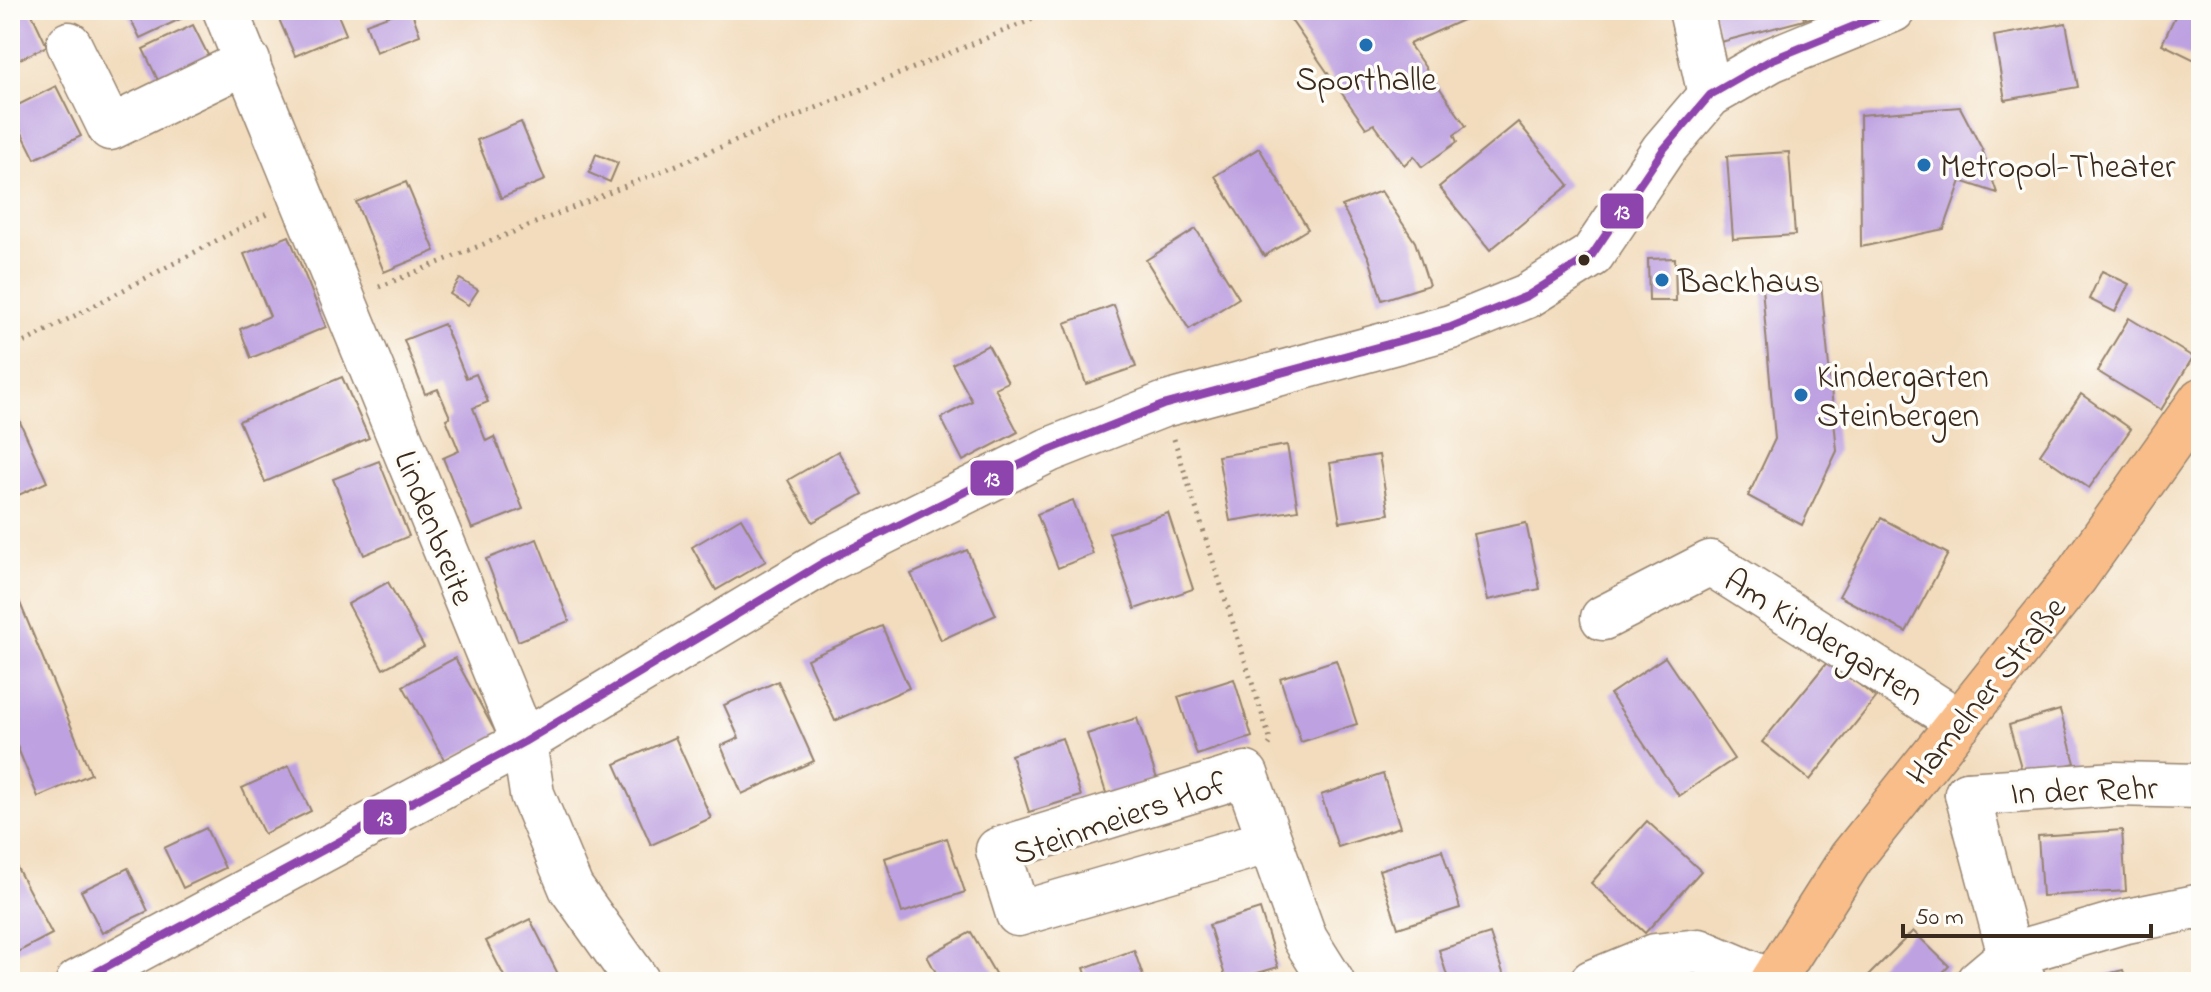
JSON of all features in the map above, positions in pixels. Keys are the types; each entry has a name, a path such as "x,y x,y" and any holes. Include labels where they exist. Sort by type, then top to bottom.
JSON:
{"main road":[{"name":"Hamelner Straße","path":"1772,982 1851,858 2076,576 2201,400"}],"street":[{"name":"Lindenbreite","path":"225,10 524,742 532,794 571,888 638,982"},
{"path":"1691,10 1710,95"},
{"path":"78,982 524,742 826,561 1049,450 1163,405 1451,327 1527,296 1592,255 1663,150 1710,95 1771,60 1893,10"},
{"path":"69,44 110,128 248,61"},
{"name":"Am Kindergarten","path":"1603,618 1710,563 1960,722"},
{"path":"1923,767 1967,794 2004,973 2122,922 2201,906"},
{"name":"Steinmeiers Hof","path":"1267,842 1018,914 998,850 1246,774 1267,842 1305,939 1332,982"},
{"name":"In der Rehr","path":"1967,794 2115,784 2201,786"},
{"path":"1592,982 1655,956 1699,951 1772,982"}],"path":[{"path":"344,301 1055,10"},
{"path":"10,350 302,196"},
{"path":"1163,405 1271,742 1246,774"}],"building":[{"path":"10,10 30,10 47,46 10,64"},
{"path":"126,10 189,10 191,14 140,38"},
{"path":"275,10 336,10 346,34 295,56"},
{"path":"411,10 420,35 376,52 366,24"},
{"path":"1284,10 1485,10 1409,44 1466,126 1454,135 1457,142 1422,167 1414,156 1404,165 1374,124 1366,128"},
{"path":"1712,10 1802,10 1804,20 1721,42"},
{"path":"1804,10 1837,10 1837,11 1806,19"},
{"path":"2178,10 2201,10 2201,63 2162,44"},
{"path":"2066,23 2078,87 2005,100 1994,36"},
{"path":"193,25 215,69 164,93 143,49"},
{"path":"56,86 81,136 35,159 10,109"},
{"name":"Metropol-Theater","path":"1960,107 1982,149 1997,193 1961,181 1944,229 1861,247 1860,115"},
{"path":"521,122 545,180 501,198 477,140"},
{"path":"1518,122 1569,185 1490,250 1439,187"},
{"path":"1259,148 1308,229 1264,256 1215,176"},
{"path":"1789,152 1795,235 1733,239 1727,156"},
{"path":"596,154 618,163 610,182 589,173"},
{"path":"406,182 435,251 384,272 356,202"},
{"path":"1381,191 1415,242 1429,285 1382,300 1369,258 1342,206"},
{"path":"1196,229 1239,298 1189,329 1146,260"},
{"path":"289,236 326,327 251,358 240,329 270,316 244,254"},
{"name":"Backhaus","path":"1675,258 1676,301 1649,301 1648,259"},
{"path":"2102,271 2129,284 2115,312 2089,299"},
{"path":"460,279 478,290 468,305 450,294"},
{"name":"Kindergarten Steinbergen","path":"1821,282 1837,451 1802,525 1748,496 1775,439 1762,287"},
{"path":"1114,305 1136,367 1086,384 1065,323"},
{"path":"2129,318 2193,357 2161,410 2097,371"},
{"path":"444,324 466,378 476,374 488,402 473,408 486,441 494,437 523,509 472,529 443,458 459,451 446,419 450,417 438,389 425,394 404,340"},
{"path":"988,345 1008,382 995,388 1018,432 963,461 941,418 972,401 952,364"},
{"path":"342,377 369,438 265,482 239,421"},
{"path":"2081,394 2131,429 2089,488 2040,454"},
{"path":"15,411 47,482 10,499 10,414"},
{"path":"1287,445 1298,510 1230,521 1218,456"},
{"path":"838,451 863,494 813,522 788,480"},
{"path":"1379,455 1389,514 1340,522 1330,463"},
{"path":"379,461 409,536 364,555 333,479"},
{"path":"1073,500 1093,554 1058,568 1037,514"},
{"path":"1168,513 1193,589 1135,609 1109,533"},
{"path":"741,518 766,561 716,590 692,547"},
{"path":"1881,518 1948,554 1906,632 1839,596"},
{"path":"1526,523 1540,589 1488,600 1474,534"},
{"path":"537,539 569,621 518,641 486,559"},
{"path":"967,550 996,615 941,640 911,574"},
{"path":"10,579 91,774 38,797 10,729"},
{"path":"388,582 424,647 383,669 348,604"},
{"path":"882,626 909,688 835,721 807,659"},
{"path":"1665,657 1734,759 1679,796 1610,694"},
{"path":"455,658 497,735 446,763 403,686"},
{"path":"1336,660 1357,724 1301,742 1280,678"},
{"path":"1829,660 1876,698 1810,780 1762,742"},
{"path":"1234,679 1252,737 1197,755 1178,697"},
{"path":"778,681 814,761 742,794 721,746 739,738 724,705"},
{"path":"2060,710 2075,763 2024,778 2009,725"},
{"path":"1137,718 1157,779 1107,796 1087,734"},
{"path":"675,737 711,818 651,845 615,764"},
{"path":"1062,738 1081,796 1029,812 1011,755"},
{"path":"289,766 311,811 264,834 242,788"},
{"path":"1383,774 1400,827 1338,847 1321,795"},
{"path":"1647,821 1701,871 1645,933 1591,883"},
{"path":"206,828 225,868 183,888 164,848"},
{"path":"2122,830 2126,891 2042,896 2038,836"},
{"path":"947,838 965,892 902,913 885,858"},
{"path":"1442,850 1460,908 1398,928 1379,870"},
{"path":"15,864 52,934 10,956 10,867"},
{"path":"128,868 148,911 102,933 81,891"},
{"path":"1260,909 1278,967 1227,982 1209,925"},
{"path":"530,919 558,974 542,982 507,982 486,941"},
{"path":"1913,931 1949,966 1934,982 1862,982"},
{"path":"971,932 1000,982 941,982 927,956"},
{"path":"1490,934 1506,982 1449,982 1439,950"},
{"path":"1134,950 1145,982 1089,982 1084,968"},
{"path":"2123,970 2127,982 2080,982 2080,981"}],"transit line":[{"name":"13","path":"78,982 524,742 826,561 1049,450 1163,405 1451,327 1527,296 1592,255 1663,150 1710,95 1771,60 1893,10"}],"place":[{"name":"Sporthalle","path":"1366,45"},
{"name":"Metropol-Theater","path":"1924,165"},
{"name":"Backhaus","path":"1662,280"},
{"name":"Kindergarten Steinbergen","path":"1801,395"}]}
